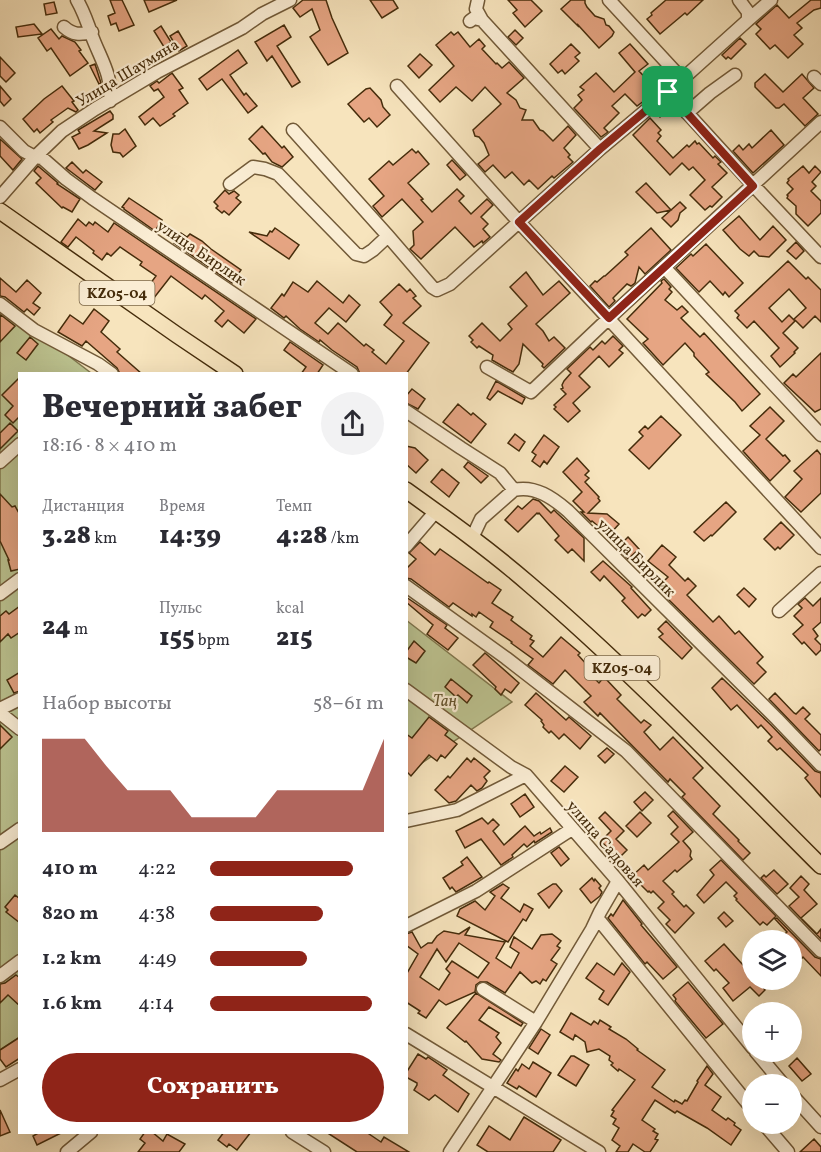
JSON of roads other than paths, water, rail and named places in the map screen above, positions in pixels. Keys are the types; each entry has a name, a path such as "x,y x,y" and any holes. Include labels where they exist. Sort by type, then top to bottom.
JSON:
{"main road":[{"name":"KZ05-04","path":"0,211 232,372"},
{"name":"KZ05-04","path":"408,490 528,583 586,634 821,866"}],"street":[{"path":"77,0 108,74 111,86 110,101"},
{"name":"Улица Шаумяна","path":"0,197 35,156 62,131 95,108 290,0"},
{"path":"478,0 476,21 600,149"},
{"path":"609,0 681,79"},
{"path":"739,0 747,12 748,20"},
{"path":"293,130 437,290 450,284 771,0"},
{"path":"64,27 76,35 92,32"},
{"path":"687,113 735,75"},
{"path":"397,86 519,222 821,548"},
{"path":"668,92 821,257"},
{"path":"487,367 531,392 821,122"},
{"name":"улица Бирлик","path":"0,127 24,151 42,158 92,198 349,372"},
{"path":"230,184 254,167 278,174 356,254 364,256 388,236"},
{"path":"664,267 821,435"},
{"path":"0,304 34,330 99,364 109,372"},
{"path":"408,412 500,473 514,490 481,519 471,538"},
{"path":"0,462 18,446"},
{"name":"улица Бирлик","path":"514,490 531,489 554,499 568,511 821,765"},
{"path":"408,544 436,511"},
{"path":"779,611 821,573"},
{"path":"0,594 18,580"},
{"path":"408,586 506,658 626,751 821,951"},
{"name":"улица Садовая","path":"408,691 511,767 526,775 618,881 742,1033"},
{"path":"18,700 0,711 18,727"},
{"path":"408,821 457,810 526,775"},
{"path":"0,843 18,830"},
{"path":"408,925 477,891 572,830"},
{"path":"450,1152 536,1022 618,881"},
{"path":"598,917 742,1096"},
{"path":"0,976 18,962"},
{"path":"483,989 536,1022"},
{"path":"408,1035 598,1152"},
{"path":"764,1062 775,1074"},
{"path":"0,1080 18,1070"},
{"path":"802,1106 821,1127"},
{"path":"67,1152 89,1134"},
{"path":"295,1134 324,1152"},
{"path":"773,1134 788,1152"}],"park label":[{"name":"Таң","path":"445,700"}]}
